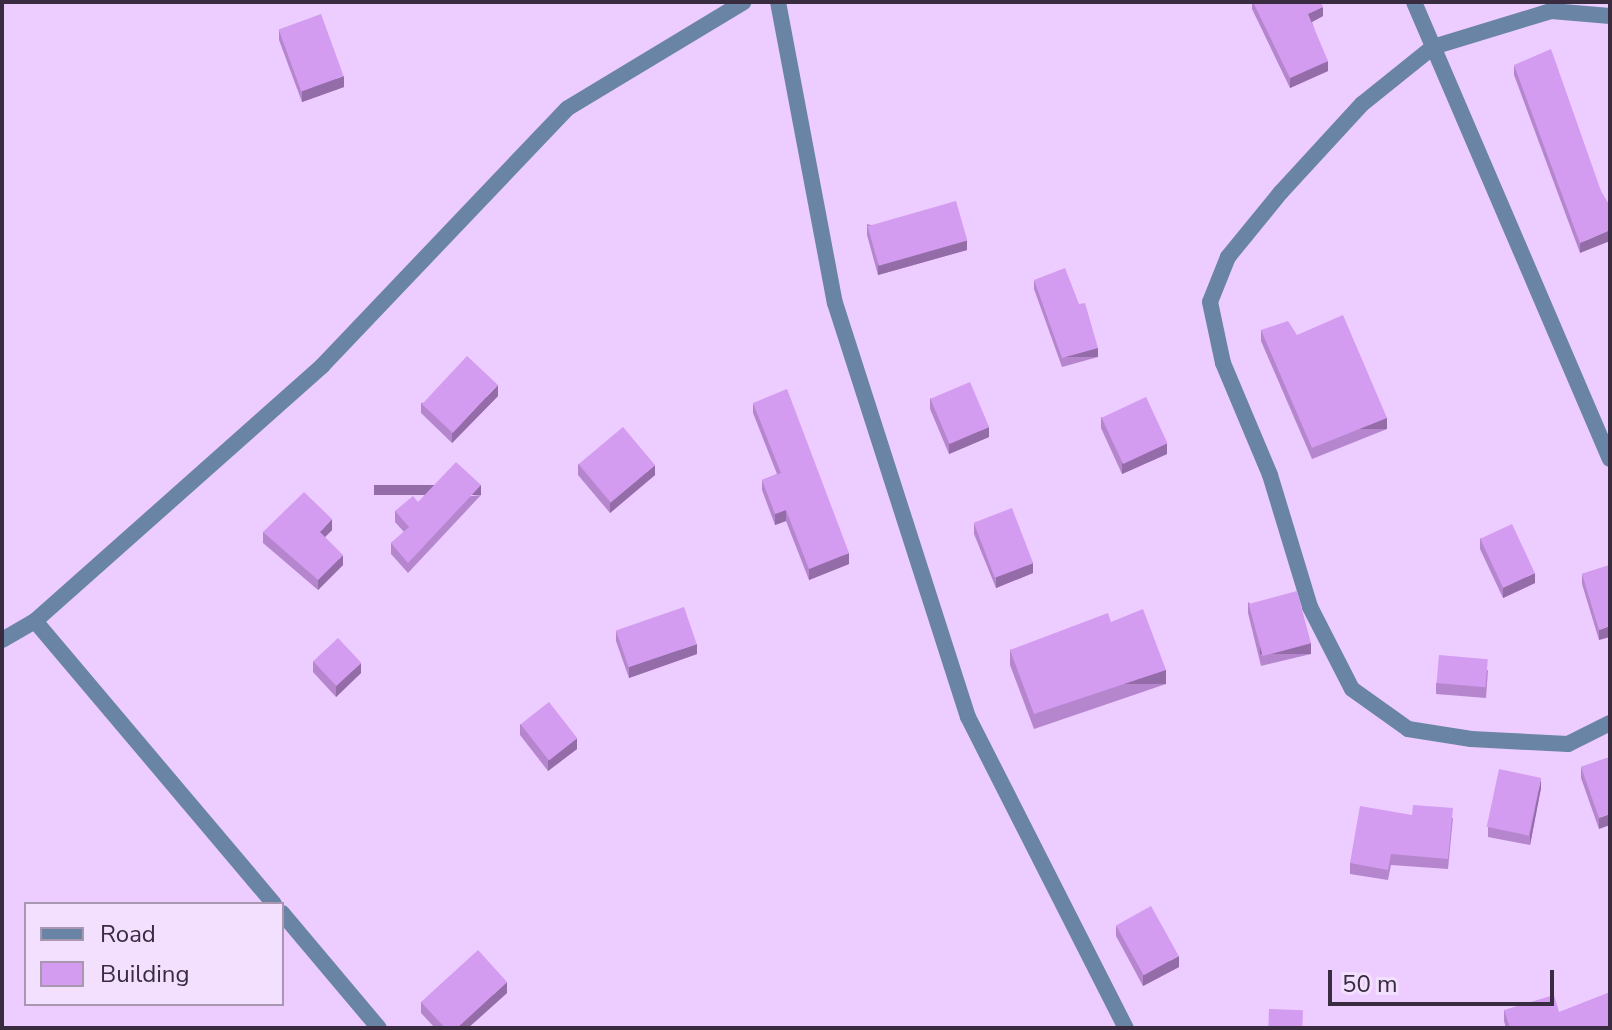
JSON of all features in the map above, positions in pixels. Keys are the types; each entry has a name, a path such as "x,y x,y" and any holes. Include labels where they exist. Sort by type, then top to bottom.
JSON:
{"street":[{"path":"2,640 35,621 322,366 568,108 744,2"},
{"path":"778,2 835,303 968,717 1126,1028"},
{"path":"1414,2 1610,459"},
{"path":"1610,16 1551,11 1433,47 1362,104 1228,257 1210,302 1223,363 1270,475 1310,607 1352,689 1408,729 1471,739 1568,744 1610,723"},
{"path":"35,621 272,902"},
{"path":"284,915 379,1028"}],"building":[{"path":"1253,2 1321,2 1323,7 1308,14 1328,61 1290,78"},
{"path":"321,14 344,76 301,91 279,29"},
{"path":"1551,49 1601,191 1610,206 1610,230 1580,243 1514,65"},
{"path":"956,201 967,240 879,266 868,226"},
{"path":"1065,268 1079,304 1085,303 1098,348 1062,358 1034,280"},
{"path":"1343,315 1387,418 1312,448 1261,330 1288,321 1297,335"},
{"path":"467,356 498,385 453,433 422,404"},
{"path":"970,382 989,427 950,444 930,399"},
{"path":"787,389 849,553 809,569 786,510 775,514 762,480 781,473 753,403"},
{"path":"1146,397 1168,443 1123,464 1102,418"},
{"path":"623,427 655,465 611,503 579,464"},
{"path":"456,462 481,485 408,563 391,543 409,527 395,511 413,496 418,502"},
{"path":"304,492 332,519 320,532 343,555 318,580 263,532"},
{"path":"1012,508 1033,563 995,578 974,523"},
{"path":"1512,524 1535,573 1503,588 1480,539"},
{"path":"1610,565 1610,626 1599,630 1582,574"},
{"path":"1297,591 1311,643 1263,656 1249,604"},
{"path":"684,607 697,644 629,667 616,630"},
{"path":"1143,609 1166,670 1034,714 1010,650 1108,613 1111,622"},
{"path":"338,638 361,663 336,686 313,661"},
{"path":"1439,655 1488,659 1485,687 1437,683"},
{"path":"549,702 577,738 549,760 521,724"},
{"path":"1610,757 1610,814 1599,818 1581,767"},
{"path":"1499,769 1541,778 1529,836 1487,827"},
{"path":"1413,805 1453,808 1448,859 1391,854 1388,870 1350,863 1360,806 1412,815"},
{"path":"1151,906 1179,956 1144,975 1116,925"},
{"path":"478,950 507,982 457,1028 445,1028 421,1002"},
{"path":"1610,992 1610,1028 1510,1028 1504,1010 1554,995 1559,1012"},
{"path":"1269,1009 1303,1010 1302,1028 1268,1028"}]}
